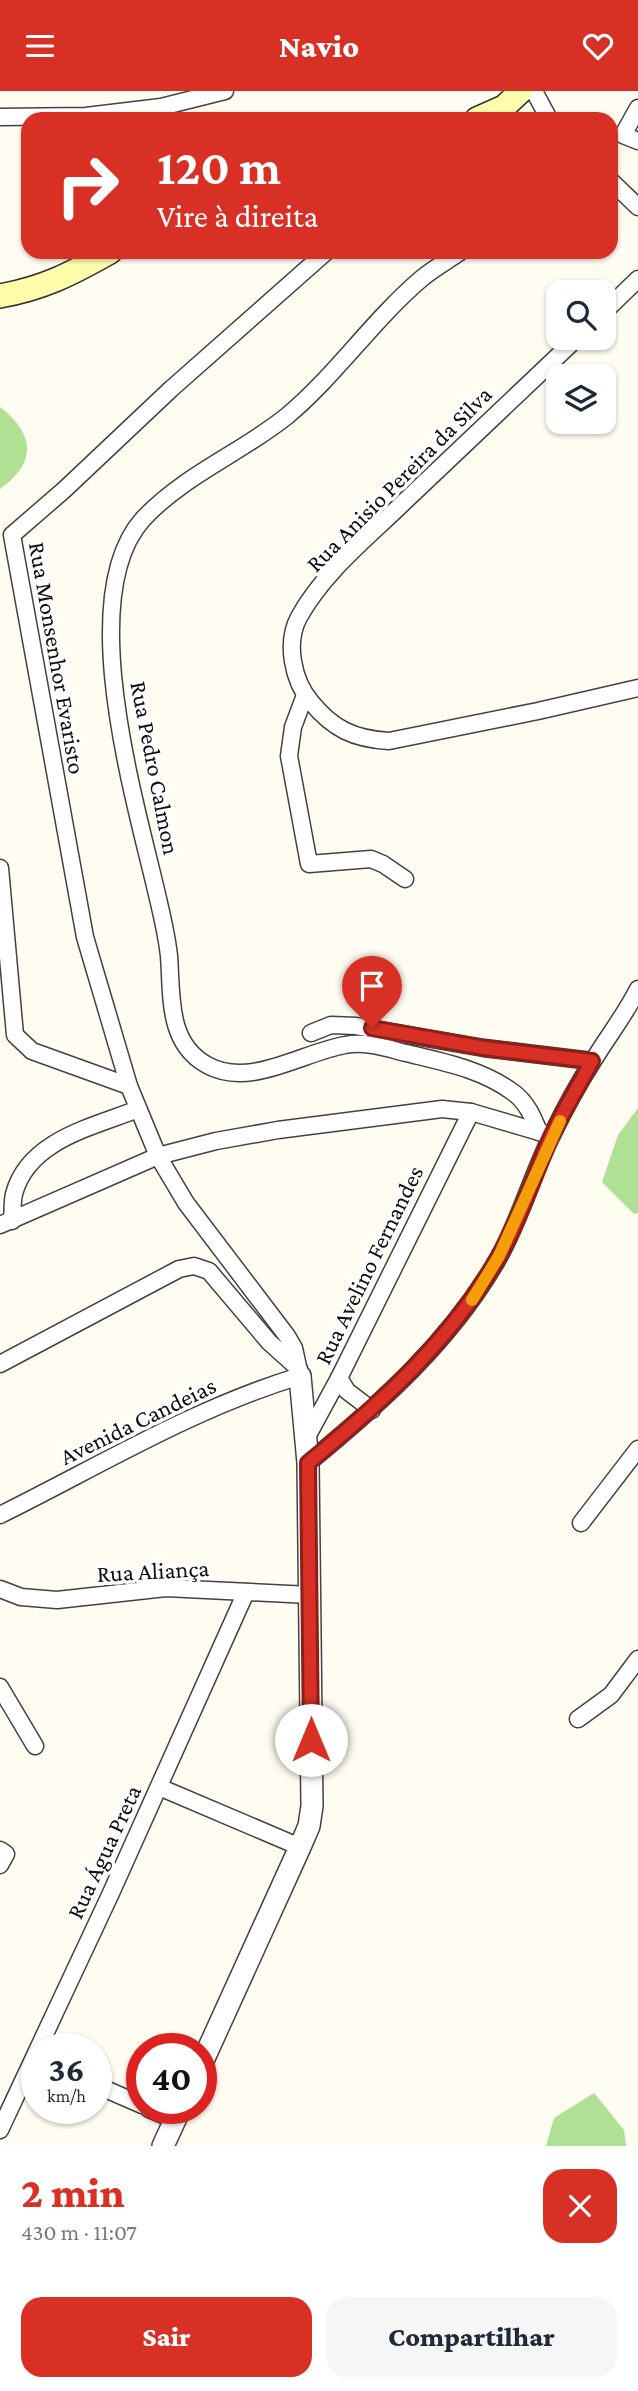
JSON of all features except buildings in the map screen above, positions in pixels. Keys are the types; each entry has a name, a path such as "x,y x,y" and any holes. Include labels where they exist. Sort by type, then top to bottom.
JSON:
{"main road":[{"path":"493,112 504,107 521,91"},
{"path":"0,296 31,291 67,276 97,259"}],"street":[{"path":"122,112 161,107 225,91"},
{"path":"534,91 545,112"},
{"path":"638,109 623,135 638,141"},
{"path":"0,117 21,117"},
{"path":"618,188 638,208"},
{"name":"Rua Monsenhor Evaristo","path":"300,1372 294,1348 287,1336 186,1203 158,1156 129,1086 85,937 6,538 64,490 171,389 318,259"},
{"name":"Rua Pedro Calmon","path":"450,259 421,279 291,412 196,475 143,520 120,557 109,629 130,784 164,925 177,1032 192,1056 211,1068 228,1072 250,1072 344,1045 382,1046 472,1070 497,1082 526,1104 545,1134"},
{"path":"616,300 638,279"},
{"name":"Rua Anisio Pereira da Silva","path":"564,350 338,566 298,619 292,647 295,671 305,695 323,716 343,730 365,739 389,741 638,688"},
{"path":"305,695 293,727 289,756 309,864 372,859 383,863 405,879"},
{"path":"0,868 15,1035 32,1051 129,1086"},
{"path":"308,1463 372,1410 440,1341 466,1310 499,1256 545,1134 626,1013 638,989"},
{"path":"311,1033 331,1025 356,1026 484,1048 592,1061"},
{"path":"6,1223 20,1180 33,1159 56,1142 138,1109"},
{"path":"6,1223 158,1156 216,1140 442,1109 471,1112 545,1134"},
{"name":"Rua Avelino Fernandes","path":"307,1437 471,1112"},
{"path":"0,1364 179,1269 194,1266 208,1271 300,1372 308,1463 312,1806 309,1826 216,2033"},
{"name":"Avenida Candeias","path":"0,1515 144,1439 300,1372"},
{"path":"339,1378 347,1391 372,1410"},
{"path":"581,1523 638,1449"},
{"name":"Rua Aliança","path":"0,1588 21,1597 57,1600 166,1588 310,1595"},
{"name":"Rua Água Preta","path":"46,2033 246,1592"},
{"path":"578,1719 611,1695 638,1659"},
{"path":"0,1687 35,1746"},
{"path":"159,1787 300,1847"},
{"name":"Rua Água Preta","path":"0,2130 7,2093 21,2075"},
{"path":"163,2146 174,2124"}],"green space":[{"path":"0,407 20,428 27,448 21,469 0,489"},
{"path":"638,1108 638,1213 634,1214 602,1182 618,1135"},
{"path":"594,2093 624,2130 626,2146 546,2146 554,2118"}],"slow traffic":[{"path":"472,1300 499,1256 560,1121"}],"route":[{"path":"311,1740 308,1463 372,1410 440,1341 466,1310 499,1256 551,1136 592,1061 484,1048 372,1028"}]}
